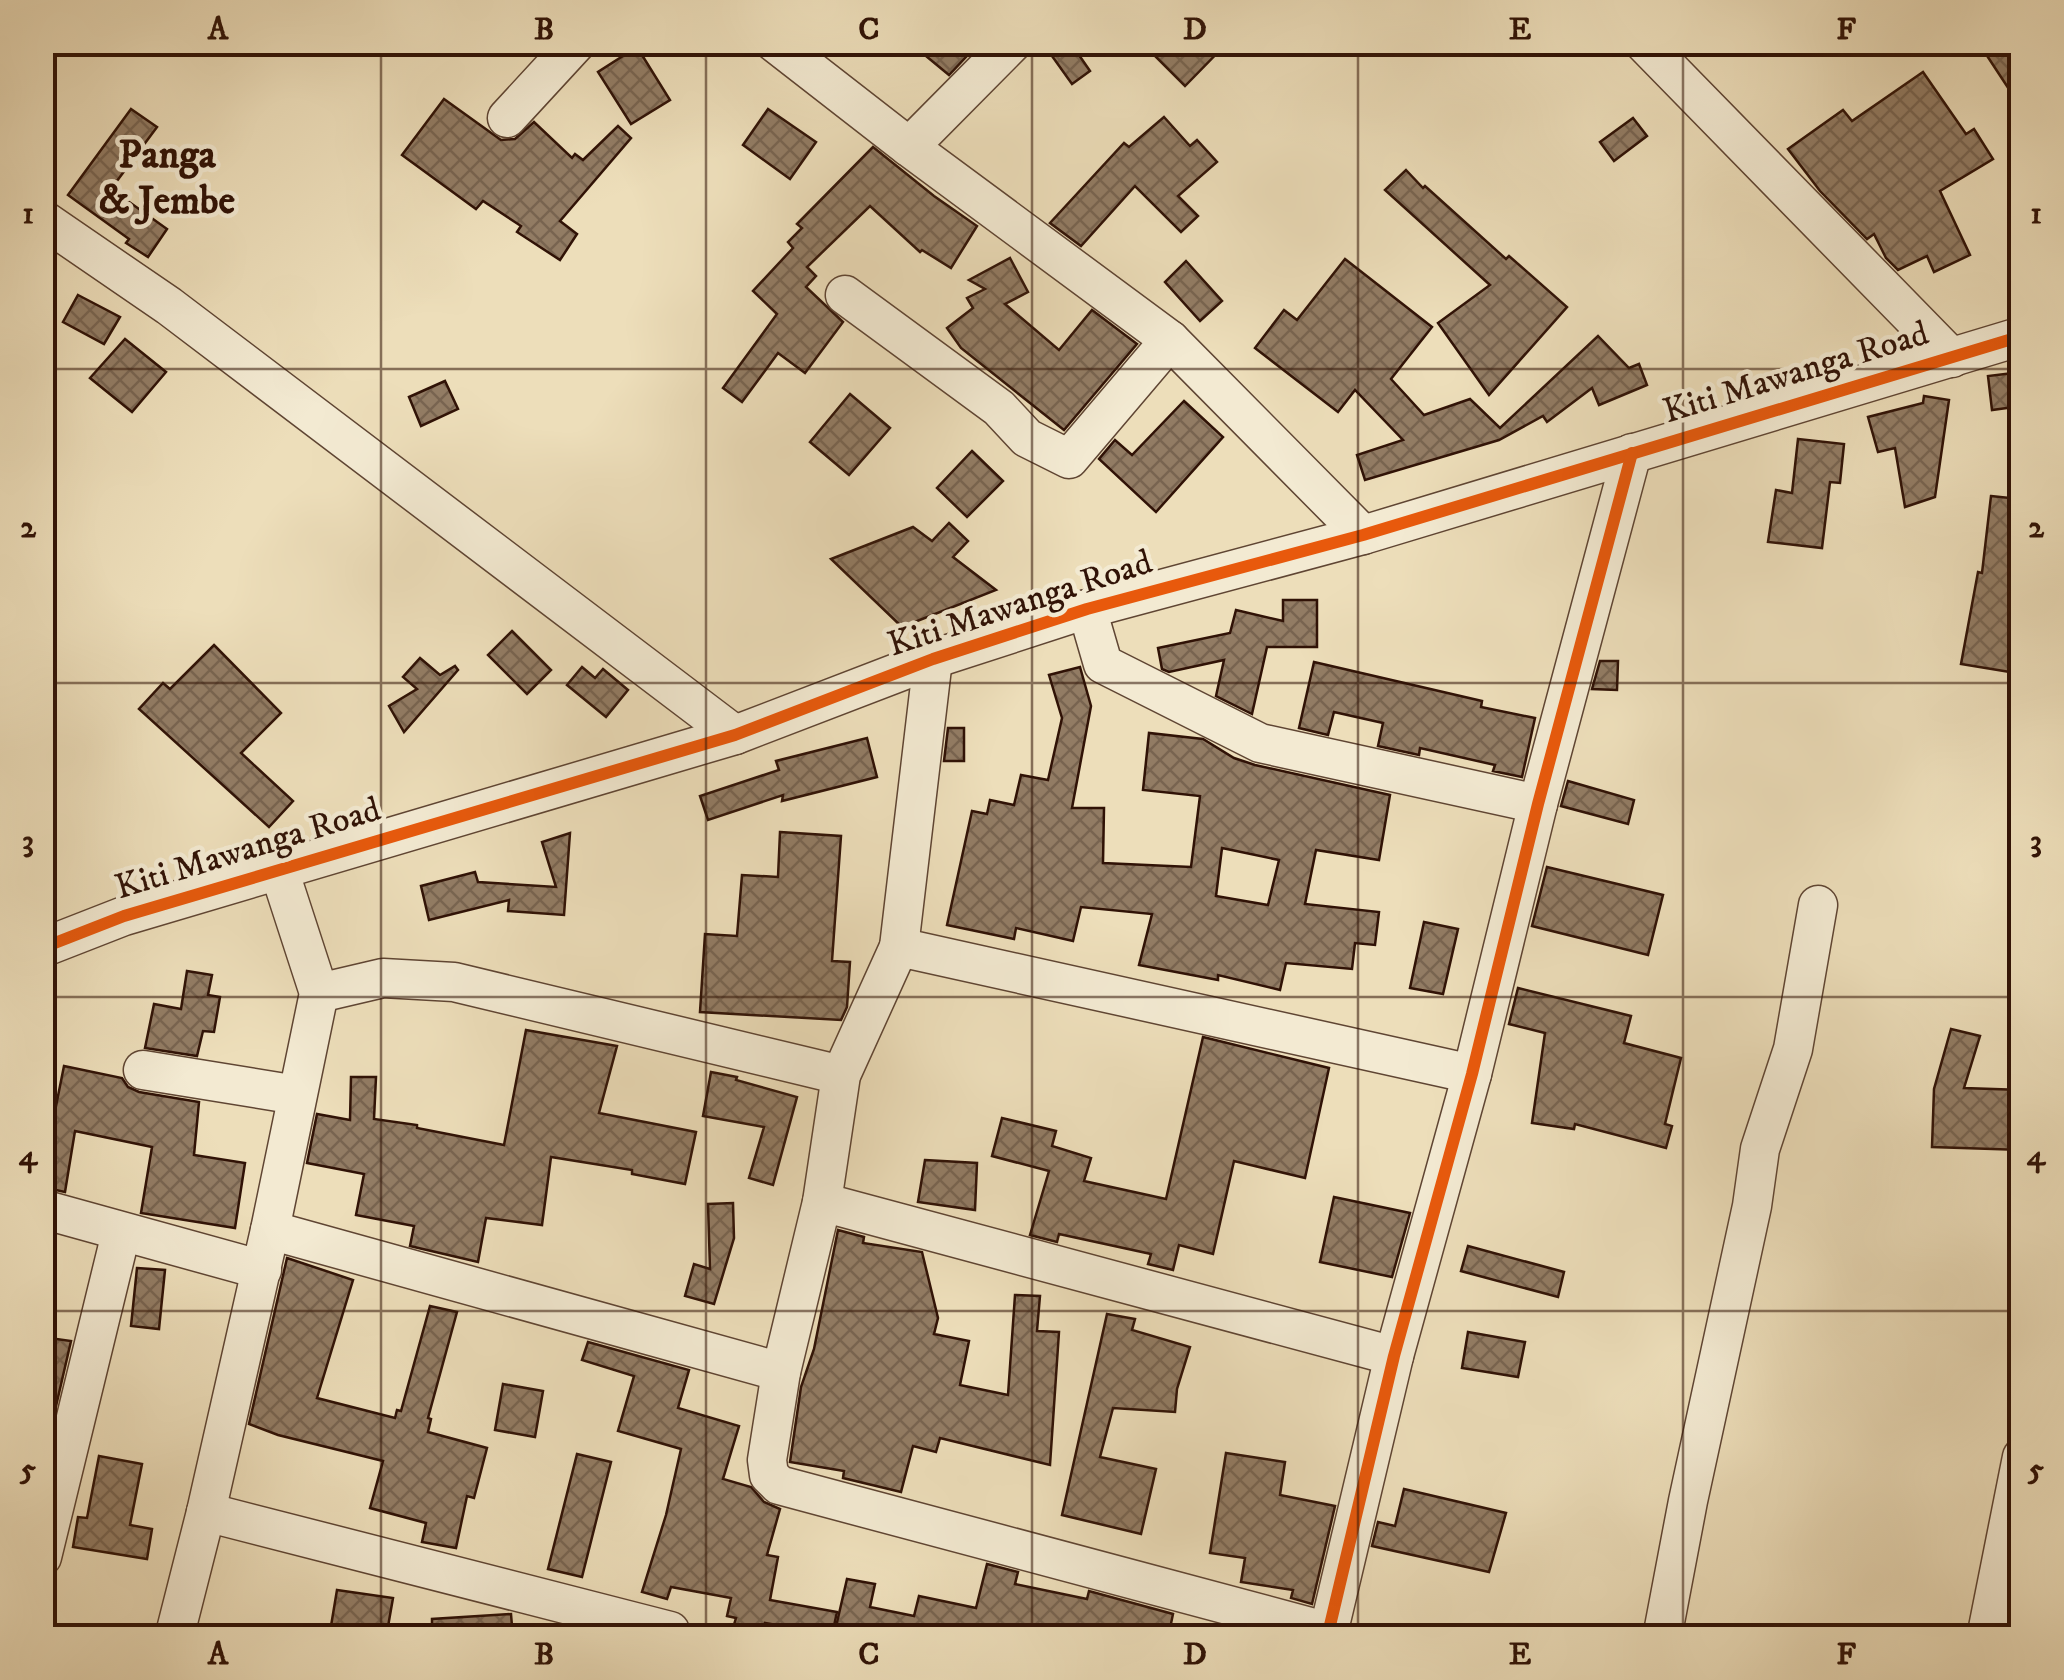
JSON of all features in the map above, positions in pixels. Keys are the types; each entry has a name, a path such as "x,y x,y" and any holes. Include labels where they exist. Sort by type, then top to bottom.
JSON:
{"street":[{"path":"507,118 578,42"},
{"path":"774,42 908,147 1170,340 1363,535"},
{"path":"908,147 1013,42"},
{"path":"1643,42 1952,358"},
{"path":"42,220 169,306 734,736"},
{"path":"845,295 999,408 1027,438 1069,459 1170,340"},
{"name":"Kiti Mawanga Road","path":"42,948 124,916 734,736 932,659 1087,609 1363,535 2022,336"},
{"path":"932,659 898,946 841,1075 822,1202 780,1372 767,1460 769,1476 779,1485 1328,1634 1394,1356 1472,1074 1538,804 1632,453"},
{"path":"1087,609 1103,664 1260,743 1538,804"},
{"path":"174,1638 262,1270 318,993 279,870"},
{"path":"1662,1638 1752,1206 1760,1149 1792,1048 1818,905"},
{"path":"898,946 1472,1074"},
{"path":"318,993 383,978 454,982 841,1075"},
{"path":"143,1070 298,1096"},
{"path":"822,1202 1394,1356"},
{"path":"42,1209 262,1270"},
{"path":"270,1230 780,1372"},
{"path":"42,1558 121,1233"},
{"path":"1986,1638 2022,1457"},
{"path":"206,1512 670,1631"}],"building":[{"path":"909,42 980,42 949,75"},
{"path":"1042,42 1070,42 1090,71 1072,84"},
{"path":"1141,42 1228,42 1185,86"},
{"path":"1978,42 2013,42 2022,55 2022,109"},
{"path":"637,47 670,100 631,124 598,72"},
{"path":"1923,72 1966,134 1974,129 1993,159 1940,191 1970,255 1934,272 1927,256 1898,270 1886,258 1874,234 1867,239 1820,191 1788,149 1843,110 1852,121"},
{"path":"444,99 501,140 515,139 534,122 572,158 575,154 583,160 618,126 631,138 560,221 577,234 560,260 517,232 521,226 483,201 476,209 402,155"},
{"path":"131,109 157,127 111,189 167,229 148,257 68,195"},
{"path":"768,109 816,142 790,179 743,145"},
{"path":"1164,117 1190,146 1197,140 1217,162 1178,196 1198,216 1181,232 1135,186 1081,246 1050,223 1124,143 1129,147"},
{"path":"1633,118 1647,136 1614,161 1600,142"},
{"path":"873,147 977,226 951,268 920,252 870,206 807,267 816,276 806,287 843,322 805,373 778,353 742,402 723,388 777,314 753,291 793,248 788,242 802,228 797,224"},
{"path":"1406,170 1567,307 1489,395 1438,323 1490,285 1385,190"},
{"path":"1010,258 1028,292 1005,304 1059,350 1092,310 1137,344 1064,430 961,348 947,328 973,308 967,298 985,289 969,280"},
{"path":"1345,259 1432,327 1391,379 1424,415 1470,399 1500,428 1598,336 1629,368 1639,364 1647,385 1599,405 1592,388 1547,422 1543,416 1499,440 1365,480 1357,455 1403,440 1355,390 1338,412 1255,348 1284,310 1297,320"},
{"path":"1186,261 1222,301 1200,321 1165,282"},
{"path":"78,295 120,317 104,344 63,322"},
{"path":"125,339 166,372 132,412 90,378"},
{"path":"2022,372 2022,406 1992,410 1988,376"},
{"path":"445,381 458,409 421,426 409,397"},
{"path":"850,394 890,428 849,475 810,442"},
{"path":"1924,396 1949,400 1935,497 1905,507 1895,448 1878,452 1868,417 1923,403"},
{"path":"1184,401 1223,437 1156,512 1099,459 1115,440 1132,455"},
{"path":"1798,439 1844,444 1840,483 1830,482 1822,548 1768,542 1776,490 1792,493"},
{"path":"972,451 1003,481 967,517 937,488"},
{"path":"1991,496 2020,499 2011,580 2022,580 2022,674 1961,664 1978,572 1982,573"},
{"path":"949,523 968,541 953,557 996,590 902,627 831,559 913,527 932,541"},
{"path":"1283,600 1317,600 1317,647 1267,647 1252,714 1216,696 1224,660 1169,672 1162,669 1158,648 1230,633 1236,610 1283,621"},
{"path":"512,631 551,670 527,694 488,655"},
{"path":"214,645 281,713 241,753 293,801 269,827 139,709 163,683 170,689"},
{"path":"420,658 440,675 455,666 458,670 404,732 389,706 417,689 403,677"},
{"path":"1600,661 1618,661 1617,690 1592,689"},
{"path":"1314,662 1482,701 1481,707 1535,718 1522,777 1493,771 1495,765 1420,748 1419,755 1378,746 1383,723 1334,712 1328,735 1299,728"},
{"path":"582,667 595,678 603,669 628,690 606,717 567,685"},
{"path":"1080,667 1091,706 1072,808 1104,808 1103,863 1191,867 1200,796 1143,790 1149,733 1203,739 1234,758 1255,765 1390,795 1379,860 1316,850 1305,904 1379,912 1375,945 1355,943 1352,969 1286,963 1280,990 1218,975 1218,980 1139,965 1152,914 1081,907 1073,941 1016,928 1014,939 947,925 972,811 987,814 990,800 1014,805 1021,775 1048,780 1062,718 1049,675","holes":["1222,848 1279,860 1268,905 1216,896"]},
{"path":"948,728 964,728 964,761 944,761"},
{"path":"867,738 877,777 782,801 783,795 708,820 700,796 779,770 776,761"},
{"path":"1568,781 1634,800 1628,824 1561,806"},
{"path":"780,832 841,836 832,961 850,962 847,1007 841,1020 700,1012 705,934 737,936 742,875 778,877"},
{"path":"570,833 564,915 508,911 509,900 429,920 421,886 475,872 478,882 556,887 542,842"},
{"path":"1547,867 1663,895 1648,955 1532,926"},
{"path":"1424,922 1458,929 1443,994 1410,988"},
{"path":"187,971 212,975 208,995 220,997 214,1032 203,1031 197,1056 145,1048 154,1004 181,1009"},
{"path":"1518,988 1631,1016 1624,1043 1681,1058 1665,1124 1672,1126 1666,1148 1575,1124 1574,1129 1532,1123 1545,1033 1509,1024"},
{"path":"1951,1029 1980,1036 1964,1088 2022,1090 2022,1150 1932,1147 1934,1089"},
{"path":"526,1030 617,1046 599,1113 696,1132 685,1184 632,1174 632,1170 551,1157 542,1225 486,1218 478,1262 410,1246 414,1226 356,1215 364,1174 307,1163 317,1114 350,1120 351,1077 376,1077 374,1119 504,1145"},
{"path":"1203,1037 1329,1068 1305,1178 1234,1161 1213,1254 1179,1245 1173,1270 1148,1264 1151,1254 1059,1234 1057,1242 1030,1235 1049,1171 992,1156 1002,1118 1056,1131 1052,1146 1091,1158 1084,1181 1166,1199"},
{"path":"64,1066 122,1078 128,1087 139,1092 199,1102 194,1155 245,1163 235,1228 141,1213 152,1147 75,1131 65,1192 42,1187 46,1135 50,1136"},
{"path":"711,1072 797,1097 773,1185 749,1178 764,1127 703,1116"},
{"path":"925,1160 977,1163 975,1210 918,1202"},
{"path":"1334,1197 1410,1213 1392,1277 1320,1262"},
{"path":"733,1203 734,1238 714,1304 685,1296 694,1264 710,1269 708,1204"},
{"path":"838,1230 864,1237 863,1243 922,1252 938,1318 934,1334 969,1341 960,1385 1008,1395 1015,1295 1040,1296 1037,1331 1059,1332 1050,1465 940,1438 936,1452 913,1446 901,1492 843,1478 844,1471 790,1462 801,1387 814,1349"},
{"path":"1468,1246 1564,1272 1558,1297 1461,1271"},
{"path":"287,1258 353,1280 317,1398 395,1418 397,1410 401,1411 430,1306 457,1312 428,1418 428,1432 487,1448 474,1498 467,1496 456,1548 422,1542 426,1523 370,1508 383,1461 249,1424"},
{"path":"137,1268 165,1270 159,1329 131,1326"},
{"path":"1107,1314 1135,1319 1132,1330 1190,1347 1177,1389 1175,1412 1113,1408 1100,1457 1156,1469 1141,1534 1062,1515"},
{"path":"1468,1332 1525,1342 1518,1377 1462,1368"},
{"path":"42,1337 71,1341 56,1406 42,1404"},
{"path":"588,1342 689,1370 678,1408 739,1426 723,1479 751,1487 764,1502 780,1509 767,1555 778,1557 770,1600 837,1612 832,1635 765,1623 761,1638 730,1638 736,1618 727,1616 731,1598 671,1587 667,1599 642,1592 681,1449 618,1431 634,1376 582,1360"},
{"path":"503,1384 543,1391 535,1437 495,1430"},
{"path":"1226,1453 1285,1462 1280,1495 1335,1506 1312,1604 1291,1598 1293,1590 1241,1582 1245,1558 1210,1553"},
{"path":"577,1454 611,1462 582,1577 548,1569"},
{"path":"99,1456 142,1464 130,1525 152,1529 147,1559 73,1547 78,1517 87,1518"},
{"path":"1404,1489 1506,1513 1489,1572 1372,1546 1378,1522 1395,1526"},
{"path":"987,1564 1018,1572 1015,1584 1087,1599 1089,1591 1173,1614 1168,1638 865,1638 835,1631 847,1579 875,1584 870,1607 914,1616 919,1596 976,1608"},
{"path":"337,1590 393,1598 386,1638 329,1638"},
{"path":"511,1614 513,1638 432,1638 432,1619"}],"cycle path":[{"path":"42,948 124,916 735,735 933,659 1087,609 1363,535 2022,336"},
{"path":"1327,1638 1394,1356 1472,1074 1538,804 1632,453"}],"district":[{"name":"Panga & Jembe","path":"167,179"}]}
